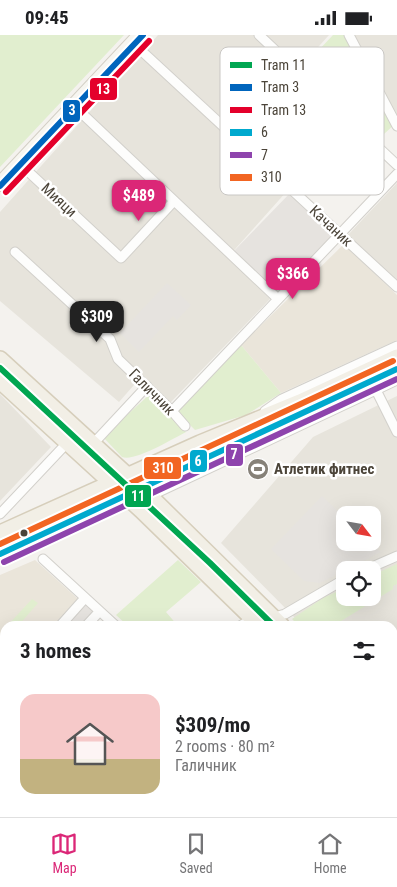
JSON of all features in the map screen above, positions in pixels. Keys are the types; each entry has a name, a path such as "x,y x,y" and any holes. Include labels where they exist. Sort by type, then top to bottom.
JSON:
{"main road":[{"path":"0,533 200,443 300,402 397,357"},
{"path":"0,359 126,476 151,492 277,621"},
{"path":"0,554 124,495 151,492 397,369"},
{"path":"0,381 124,495 248,621"}],"street":[{"path":"259,35 272,47"},
{"path":"349,35 355,47"},
{"path":"0,183 136,39"},
{"name":"Качаник","path":"136,39 220,119"},
{"path":"384,101 397,126"},
{"path":"73,105 278,299"},
{"path":"384,153 397,165"},
{"name":"Мияци","path":"19,163 121,258 174,201"},
{"path":"384,187 397,174"},
{"name":"Качаник","path":"300,195 397,287"},
{"path":"172,411 377,195"},
{"name":"Галичник","path":"15,252 110,339 118,359 185,426"},
{"path":"249,424 282,399 397,346"},
{"path":"151,492 397,380"},
{"path":"92,445 147,386"},
{"path":"376,390 397,432"},
{"path":"0,514 67,443"},
{"path":"381,563 397,556"},
{"path":"43,559 110,621"},
{"path":"279,621 285,614 336,584"},
{"path":"64,621 85,598"},
{"path":"90,621 99,611"}],"shaded area":[{"path":"158,35 329,35 318,47 220,47 220,195 283,195 228,257 270,299 170,403 141,377 119,402 0,301 0,212"},
{"path":"354,35 397,35 397,120 384,94 384,47 360,47"},
{"path":"397,183 397,281 347,236"},
{"path":"288,195 298,195 340,234 278,299 231,254"},
{"path":"344,244 397,295 397,340 281,393 241,345"},
{"path":"167,283 191,305 177,320 173,316 139,352 120,333"},
{"path":"0,394 51,447 0,501"},
{"path":"397,396 397,621 298,621 221,543 313,437"},
{"path":"322,496 336,509 336,551 381,552 363,561 336,561 336,575 320,583 304,581 271,549"},
{"path":"35,560 78,599 58,621 0,621 0,575"},
{"path":"85,598 99,612 91,621 69,621"}],"green space":[{"path":"0,35 124,35 0,167"},
{"path":"333,35 349,35 355,47 322,47"},
{"path":"384,103 395,124 384,134"},
{"path":"241,345 281,393 246,415 195,430 177,412"},
{"path":"150,394 186,432 145,453 128,458 122,457 103,437"},
{"path":"178,560 201,582 166,612 174,621 123,621 116,615"},
{"path":"397,564 397,584 393,586 393,589 381,596 381,571"},
{"path":"336,592 336,606 365,606 341,621 294,621 292,619 323,598"},
{"path":"32,599 38,603 22,621 12,621"}],"tram line":[{"name":"3","path":"0,186 143,35"},
{"name":"13","path":"6,192 149,41"},
{"name":"11","path":"0,368 210,563 269,621"}],"transit line":[{"name":"310","path":"0,544 393,361"},
{"name":"6","path":"0,554 397,369"},
{"name":"7","path":"4,562 397,379"}],"place":[{"name":"Атлетик фитнес","path":"258,469"}]}
